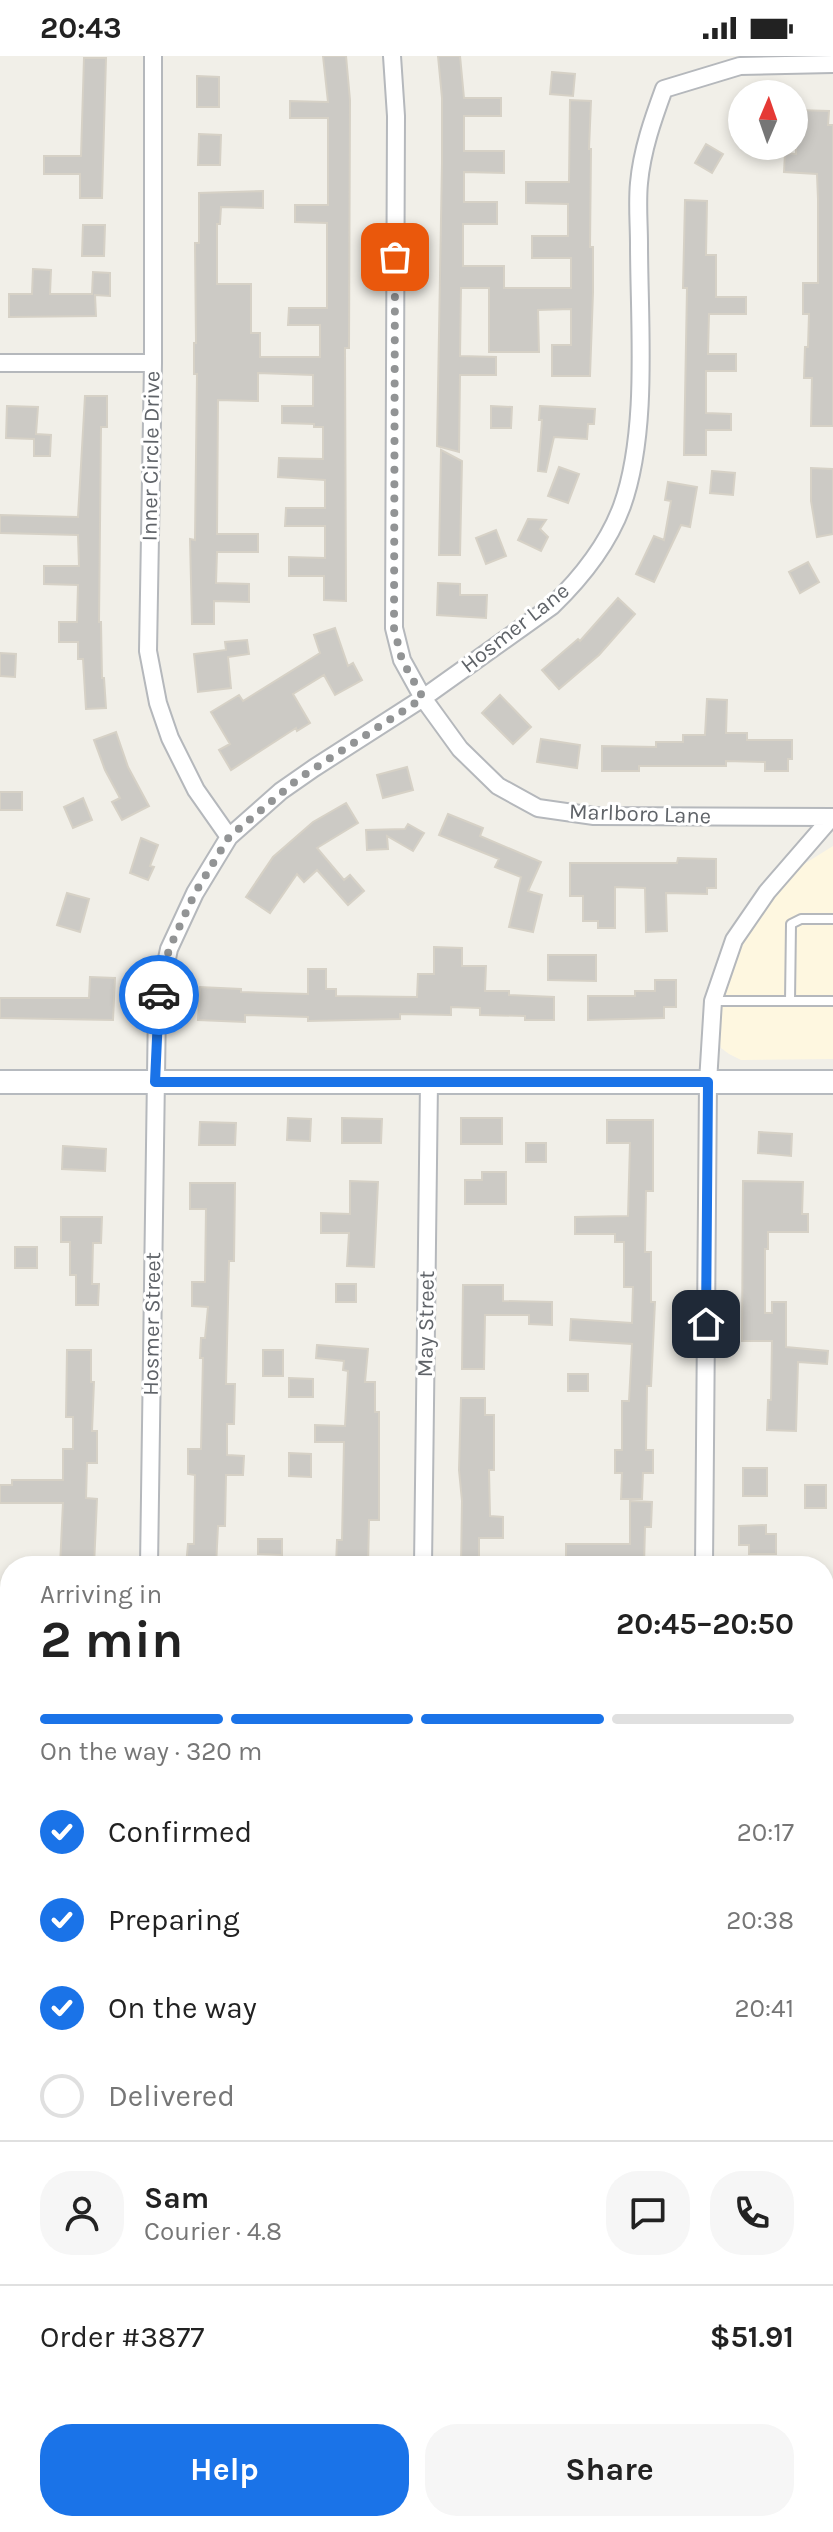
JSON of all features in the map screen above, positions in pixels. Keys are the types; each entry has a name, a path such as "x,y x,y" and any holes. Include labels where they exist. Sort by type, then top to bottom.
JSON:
{"main road":[{"path":"0,1082 833,1082"}],"street":[{"name":"Inner Circle Drive","path":"153,56 153,363 148,630 152,680 170,738 185,769 229,837"},
{"name":"Marlboro Lane","path":"392,56 396,116 394,628 402,660 423,698 460,749 498,786 538,808 594,816 833,817"},
{"name":"Hosmer Lane","path":"155,1082 157,1006 169,949 195,893 229,837 292,783 423,698 552,606 585,570 621,509 634,457 638,418 639,183 650,128 664,89 740,66 833,64"},
{"path":"0,363 153,363"},
{"path":"704,1556 708,1082 713,1001 734,940 767,892 833,817"},
{"name":"Hosmer Street","path":"149,1556 155,1082"},
{"name":"May Street","path":"423,1556 429,1082"}],"lane":[{"path":"790,1001 791,924 801,919 833,919"},
{"path":"713,1001 833,1001"}],"shaded area":[{"path":"833,846 833,1059 741,1060 721,1048 717,1031 716,1014 734,953 774,895 801,866"}],"building":[{"path":"323,56 346,56 350,100 349,348 345,348 346,601 324,600 324,576 289,576 289,557 325,558 325,526 285,526 286,508 325,508 325,480 278,477 279,458 323,459 323,427 282,423 282,406 313,406 313,375 258,373 258,401 218,400 217,534 258,534 258,552 217,552 216,583 249,584 249,602 214,601 214,624 192,624 190,539 195,540 195,243 199,243 199,193 263,191 263,208 221,207 220,224 217,224 217,284 251,284 251,333 260,333 260,357 320,357 320,325 288,325 289,308 327,308 327,223 295,222 295,205 328,205 328,118 290,118 290,101 328,102"},
{"path":"438,56 460,56 464,98 501,98 501,116 464,116 464,151 504,151 504,173 464,172 464,202 497,202 497,224 463,224 463,266 504,266 504,288 571,288 571,258 532,258 532,236 568,236 568,204 526,203 526,182 569,182 570,100 591,101 590,247 593,247 593,292 590,376 552,376 552,345 571,345 571,309 538,310 539,352 489,352 489,288 461,288 460,356 496,357 496,375 460,375 459,452 437,446 442,163 442,98"},
{"path":"84,58 106,58 102,198 80,198 80,174 44,174 44,156 81,156"},
{"path":"552,72 575,74 573,96 550,94"},
{"path":"197,76 219,77 219,107 197,107"},
{"path":"808,110 829,111 828,125 833,125 833,426 811,426 812,378 804,378 809,314 803,314 803,283 818,283 817,174 784,172 785,160 808,160"},
{"path":"199,134 221,135 220,165 198,165"},
{"path":"706,144 723,154 712,173 695,163"},
{"path":"685,200 707,201 706,255 716,255 716,297 746,297 746,314 709,314 708,354 736,354 736,371 706,371 706,413 731,414 731,430 706,430 706,455 684,455"},
{"path":"83,225 105,225 104,256 82,256"},
{"path":"33,269 51,270 50,294 92,294 93,272 110,273 110,296 95,295 96,316 9,317 9,294 32,294"},
{"path":"85,396 107,396 107,427 101,427 99,622 106,708 86,709 83,659 78,659 78,642 59,642 59,622 77,622 78,585 44,584 44,566 79,566 78,535 0,533 0,515 78,517"},
{"path":"7,406 38,407 36,434 51,435 50,456 34,456 34,439 6,438"},
{"path":"491,406 512,407 511,428 491,428"},
{"path":"540,406 595,409 594,424 588,424 587,439 554,437 546,472 538,471 542,420 539,420"},
{"path":"441,450 462,461 460,555 439,555"},
{"path":"559,467 579,474 568,503 548,496"},
{"path":"811,468 833,469 833,534 817,537 811,501"},
{"path":"712,471 735,473 733,495 710,493"},
{"path":"668,482 697,487 690,527 681,525 654,582 636,574 654,536 664,540 671,501 665,500"},
{"path":"528,519 546,520 540,529 548,537 541,551 518,540"},
{"path":"496,530 506,556 486,564 476,538"},
{"path":"808,562 819,582 800,593 789,572"},
{"path":"438,583 460,584 460,595 487,595 486,618 437,615"},
{"path":"618,598 635,614 599,655 559,689 542,670 578,639 580,641"},
{"path":"335,628 348,666 353,663 362,680 335,695 324,675 293,694 310,723 297,731 296,728 231,770 219,750 230,744 211,712 239,695 243,701 320,653 314,635"},
{"path":"247,640 249,654 228,657 231,688 198,692 194,654 226,650 225,642"},
{"path":"0,653 16,654 15,677 0,676"},
{"path":"500,695 531,727 513,744 482,713"},
{"path":"707,699 727,700 726,733 747,733 747,740 792,740 792,759 788,759 788,771 765,771 765,762 726,761 726,766 639,766 639,771 602,771 602,746 656,747 656,742 683,742 683,735 705,735"},
{"path":"116,732 128,767 149,806 122,820 112,802 120,798 94,740"},
{"path":"541,739 580,745 577,768 537,762"},
{"path":"407,767 413,790 383,798 377,775"},
{"path":"0,792 22,792 22,810 0,810"},
{"path":"83,798 92,820 73,828 64,807"},
{"path":"346,803 358,823 317,848 344,880 350,875 364,891 348,905 317,870 304,882 297,874 270,913 246,897 273,857 313,822"},
{"path":"448,814 483,828 480,836 541,862 528,891 542,895 533,932 509,927 521,877 495,867 499,859 439,835"},
{"path":"408,824 424,833 413,851 387,836 388,849 367,850 366,830 405,829"},
{"path":"141,838 158,845 148,880 130,873"},
{"path":"678,858 716,859 716,888 707,888 707,894 666,893 667,931 646,932 645,888 615,887 615,928 598,928 598,921 583,921 583,896 570,896 570,863 677,863"},
{"path":"67,893 89,899 80,932 57,925"},
{"path":"434,947 462,948 462,966 486,966 485,991 554,997 554,1020 480,1015 480,1008 451,1007 451,1015 400,1014 400,1019 308,1021 308,1017 245,1015 245,1022 198,1020 200,987 308,994 308,969 326,969 326,989 336,989 336,996 417,997 418,974 434,974"},
{"path":"548,955 596,955 596,981 548,980"},
{"path":"90,977 115,978 113,1020 0,1018 0,998 89,998"},
{"path":"655,980 676,980 676,1007 664,1007 664,1018 588,1020 588,996 635,996 635,991 655,991"},
{"path":"288,1118 311,1119 310,1141 287,1140"},
{"path":"342,1118 382,1119 381,1143 342,1143"},
{"path":"461,1118 502,1118 502,1144 461,1144"},
{"path":"607,1120 653,1120 653,1191 646,1191 645,1252 651,1252 651,1302 655,1302 651,1386 647,1386 646,1450 653,1450 653,1473 643,1473 642,1499 621,1499 622,1473 615,1473 615,1450 622,1450 622,1401 629,1401 632,1344 570,1340 571,1319 632,1323 633,1287 624,1287 624,1242 615,1242 615,1234 575,1234 575,1217 628,1216 630,1143 607,1143"},
{"path":"200,1122 236,1123 235,1145 199,1145"},
{"path":"759,1132 792,1134 791,1156 758,1153"},
{"path":"526,1143 546,1143 546,1162 526,1162"},
{"path":"63,1146 106,1149 105,1171 62,1169"},
{"path":"482,1172 506,1172 506,1204 465,1204 465,1180 482,1180"},
{"path":"350,1181 378,1182 374,1267 347,1266 349,1233 321,1233 321,1213 350,1214"},
{"path":"743,1181 803,1182 802,1214 808,1214 808,1232 768,1232 768,1249 765,1249 765,1313 772,1313 772,1302 786,1302 786,1347 828,1351 827,1364 798,1362 796,1431 767,1430 772,1341 742,1341"},
{"path":"190,1183 235,1183 234,1261 229,1261 226,1384 235,1384 234,1424 227,1424 227,1455 244,1456 243,1475 226,1475 225,1526 218,1526 216,1556 187,1556 188,1544 194,1544 195,1475 188,1474 188,1449 201,1449 203,1358 200,1358 208,1307 192,1306 192,1282 205,1282 206,1209 190,1209"},
{"path":"61,1217 102,1217 101,1243 93,1243 92,1284 99,1284 98,1305 76,1305 76,1275 70,1275 70,1242 61,1242"},
{"path":"15,1247 37,1247 37,1268 15,1268"},
{"path":"336,1284 356,1284 356,1302 336,1302"},
{"path":"463,1285 503,1285 503,1301 552,1302 552,1325 529,1324 529,1315 485,1315 484,1369 462,1369"},
{"path":"317,1345 368,1349 365,1382 375,1382 375,1412 379,1412 379,1520 369,1520 368,1556 336,1556 337,1540 342,1540 344,1442 315,1442 315,1425 345,1426 348,1371 343,1370 344,1361 316,1358"},
{"path":"67,1350 91,1350 91,1382 94,1382 92,1431 97,1431 97,1463 87,1463 86,1498 97,1499 94,1556 60,1556 63,1503 0,1503 0,1485 12,1485 12,1480 63,1480 63,1449 73,1449 73,1417 66,1417"},
{"path":"263,1350 283,1350 283,1376 263,1376"},
{"path":"568,1374 588,1374 588,1391 568,1391"},
{"path":"289,1378 313,1379 313,1397 289,1397"},
{"path":"461,1398 485,1398 485,1415 494,1415 494,1470 489,1470 490,1516 503,1517 503,1538 479,1538 479,1556 461,1556"},
{"path":"289,1453 311,1454 311,1477 289,1476"},
{"path":"743,1468 767,1468 767,1496 743,1496"},
{"path":"805,1485 826,1485 826,1508 805,1508"},
{"path":"630,1501 652,1502 651,1527 645,1527 644,1556 566,1556 566,1544 630,1544"},
{"path":"766,1525 766,1534 776,1534 776,1554 749,1554 749,1545 739,1545 739,1526"},
{"path":"258,1539 282,1539 282,1555 258,1554"}],"way so far":[{"path":"159,995 169,949 195,893 229,837 281,791 423,698 402,660 394,628 395,257"}],"route":[{"path":"159,995 155,1082 708,1082 706,1324"}]}
